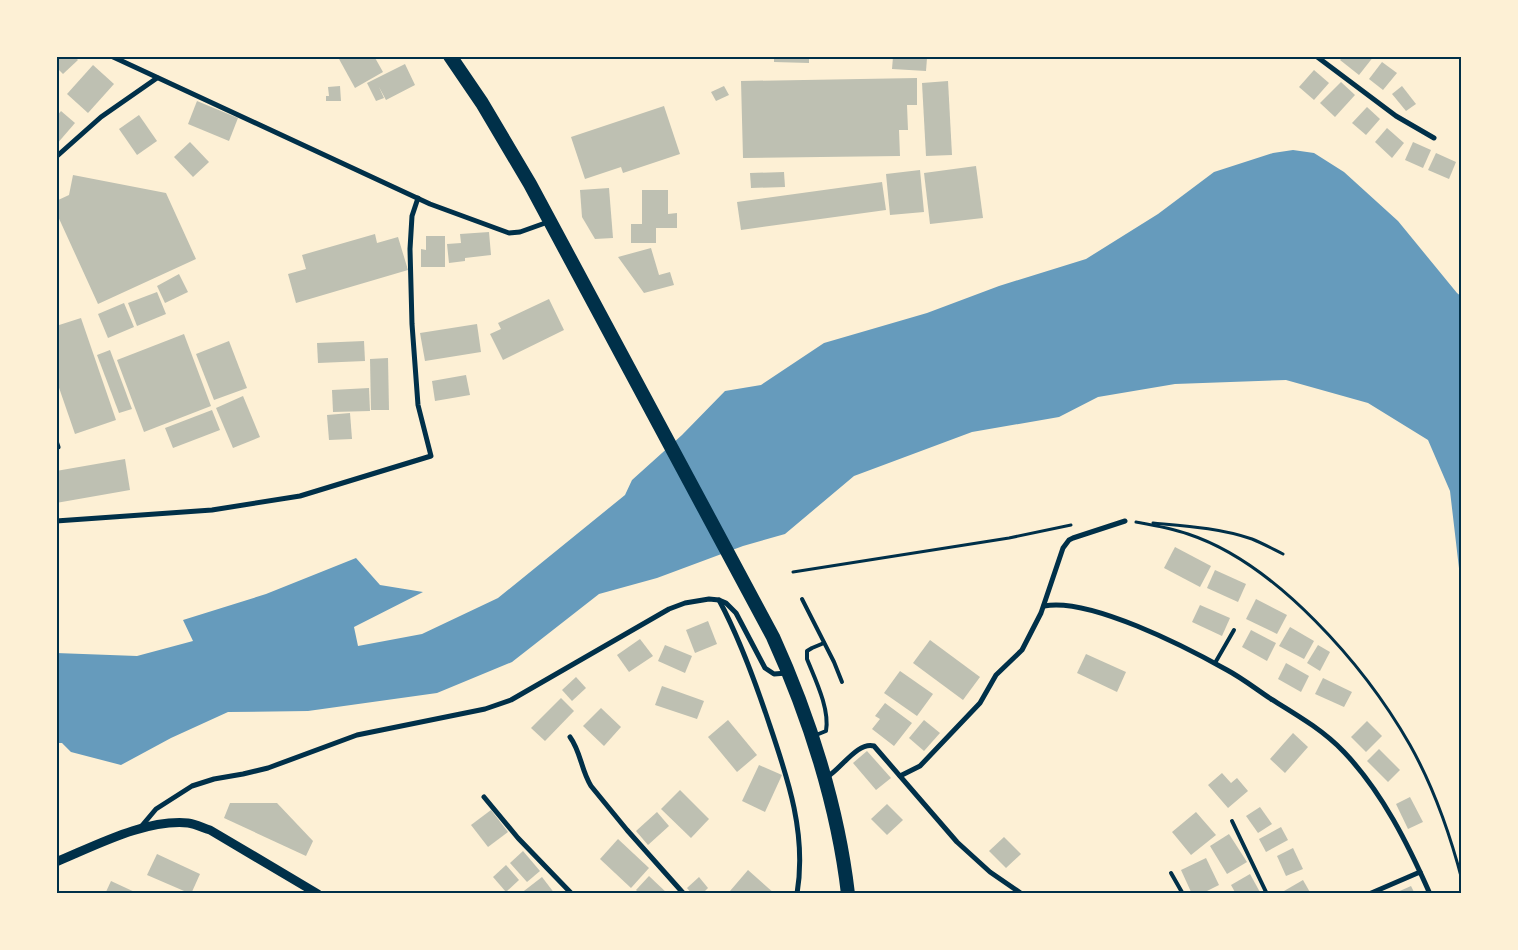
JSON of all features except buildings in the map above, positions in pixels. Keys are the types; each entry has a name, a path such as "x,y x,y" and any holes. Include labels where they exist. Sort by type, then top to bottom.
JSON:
{"highway":[{"path":"450,56 498,130 551,221 773,637 811,736 824,778 838,837 848,894"}],"street":[{"path":"1316,56 1396,116 1434,138"},
{"path":"113,57 418,198 509,233 520,232 551,221"},
{"path":"56,157 101,117 157,78"},
{"path":"56,521 212,510 300,496 431,456 418,405 412,324 410,248 412,216 418,198"},
{"path":"900,776 920,766 980,703 996,676 1024,647 1044,606 1063,548 1069,540 1125,520"},
{"path":"138,830 156,809 192,786 214,779 268,768 357,735 499,705 531,690 675,606 701,600 719,600 732,607 765,668 774,674 788,673"},
{"path":"719,600 734,629 758,690 792,795 798,824 800,850 797,894"},
{"path":"1044,606 1058,604 1106,615 1151,632 1215,663 1306,720 1345,752 1392,817 1430,894"},
{"path":"570,736 576,744 586,779 591,786 632,837 684,894"},
{"path":"824,778 830,776 861,747 869,745 878,750 970,854 990,872 1022,894"},
{"path":"484,797 518,838 572,894"},
{"path":"56,862 138,830 175,823 191,824 210,830 318,894"},
{"path":"1369,894 1420,872"}],"lane":[{"path":"802,599 842,682"},
{"path":"1215,663 1234,630"},
{"path":"811,736 826,731 828,722 807,659 807,651 824,643"},
{"path":"1232,822 1267,894"},
{"path":"1171,873 1183,894"}],"path":[{"path":"1125,520 1213,529 1253,540 1283,554"},
{"path":"1125,520 1188,534 1234,556 1276,586 1314,621 1346,656 1393,717 1431,790 1462,880"},
{"path":"792,572 1009,538 1073,524"}],"water":[{"path":"1293,150 1314,153 1344,172 1398,221 1462,297 1462,594 1450,491 1428,440 1368,403 1286,380 1175,384 1098,397 1059,417 972,432 854,476 785,534 743,546 657,578 599,594 512,662 437,693 308,711 228,712 171,738 121,765 71,752 62,743 56,743 56,653 137,656 193,641 183,620 266,594 356,558 380,585 423,592 354,627 358,646 422,634 498,598 625,495 632,480 682,435 725,391 761,385 824,343 927,313 999,286 1086,259 1158,214 1214,172 1273,153"}]}
